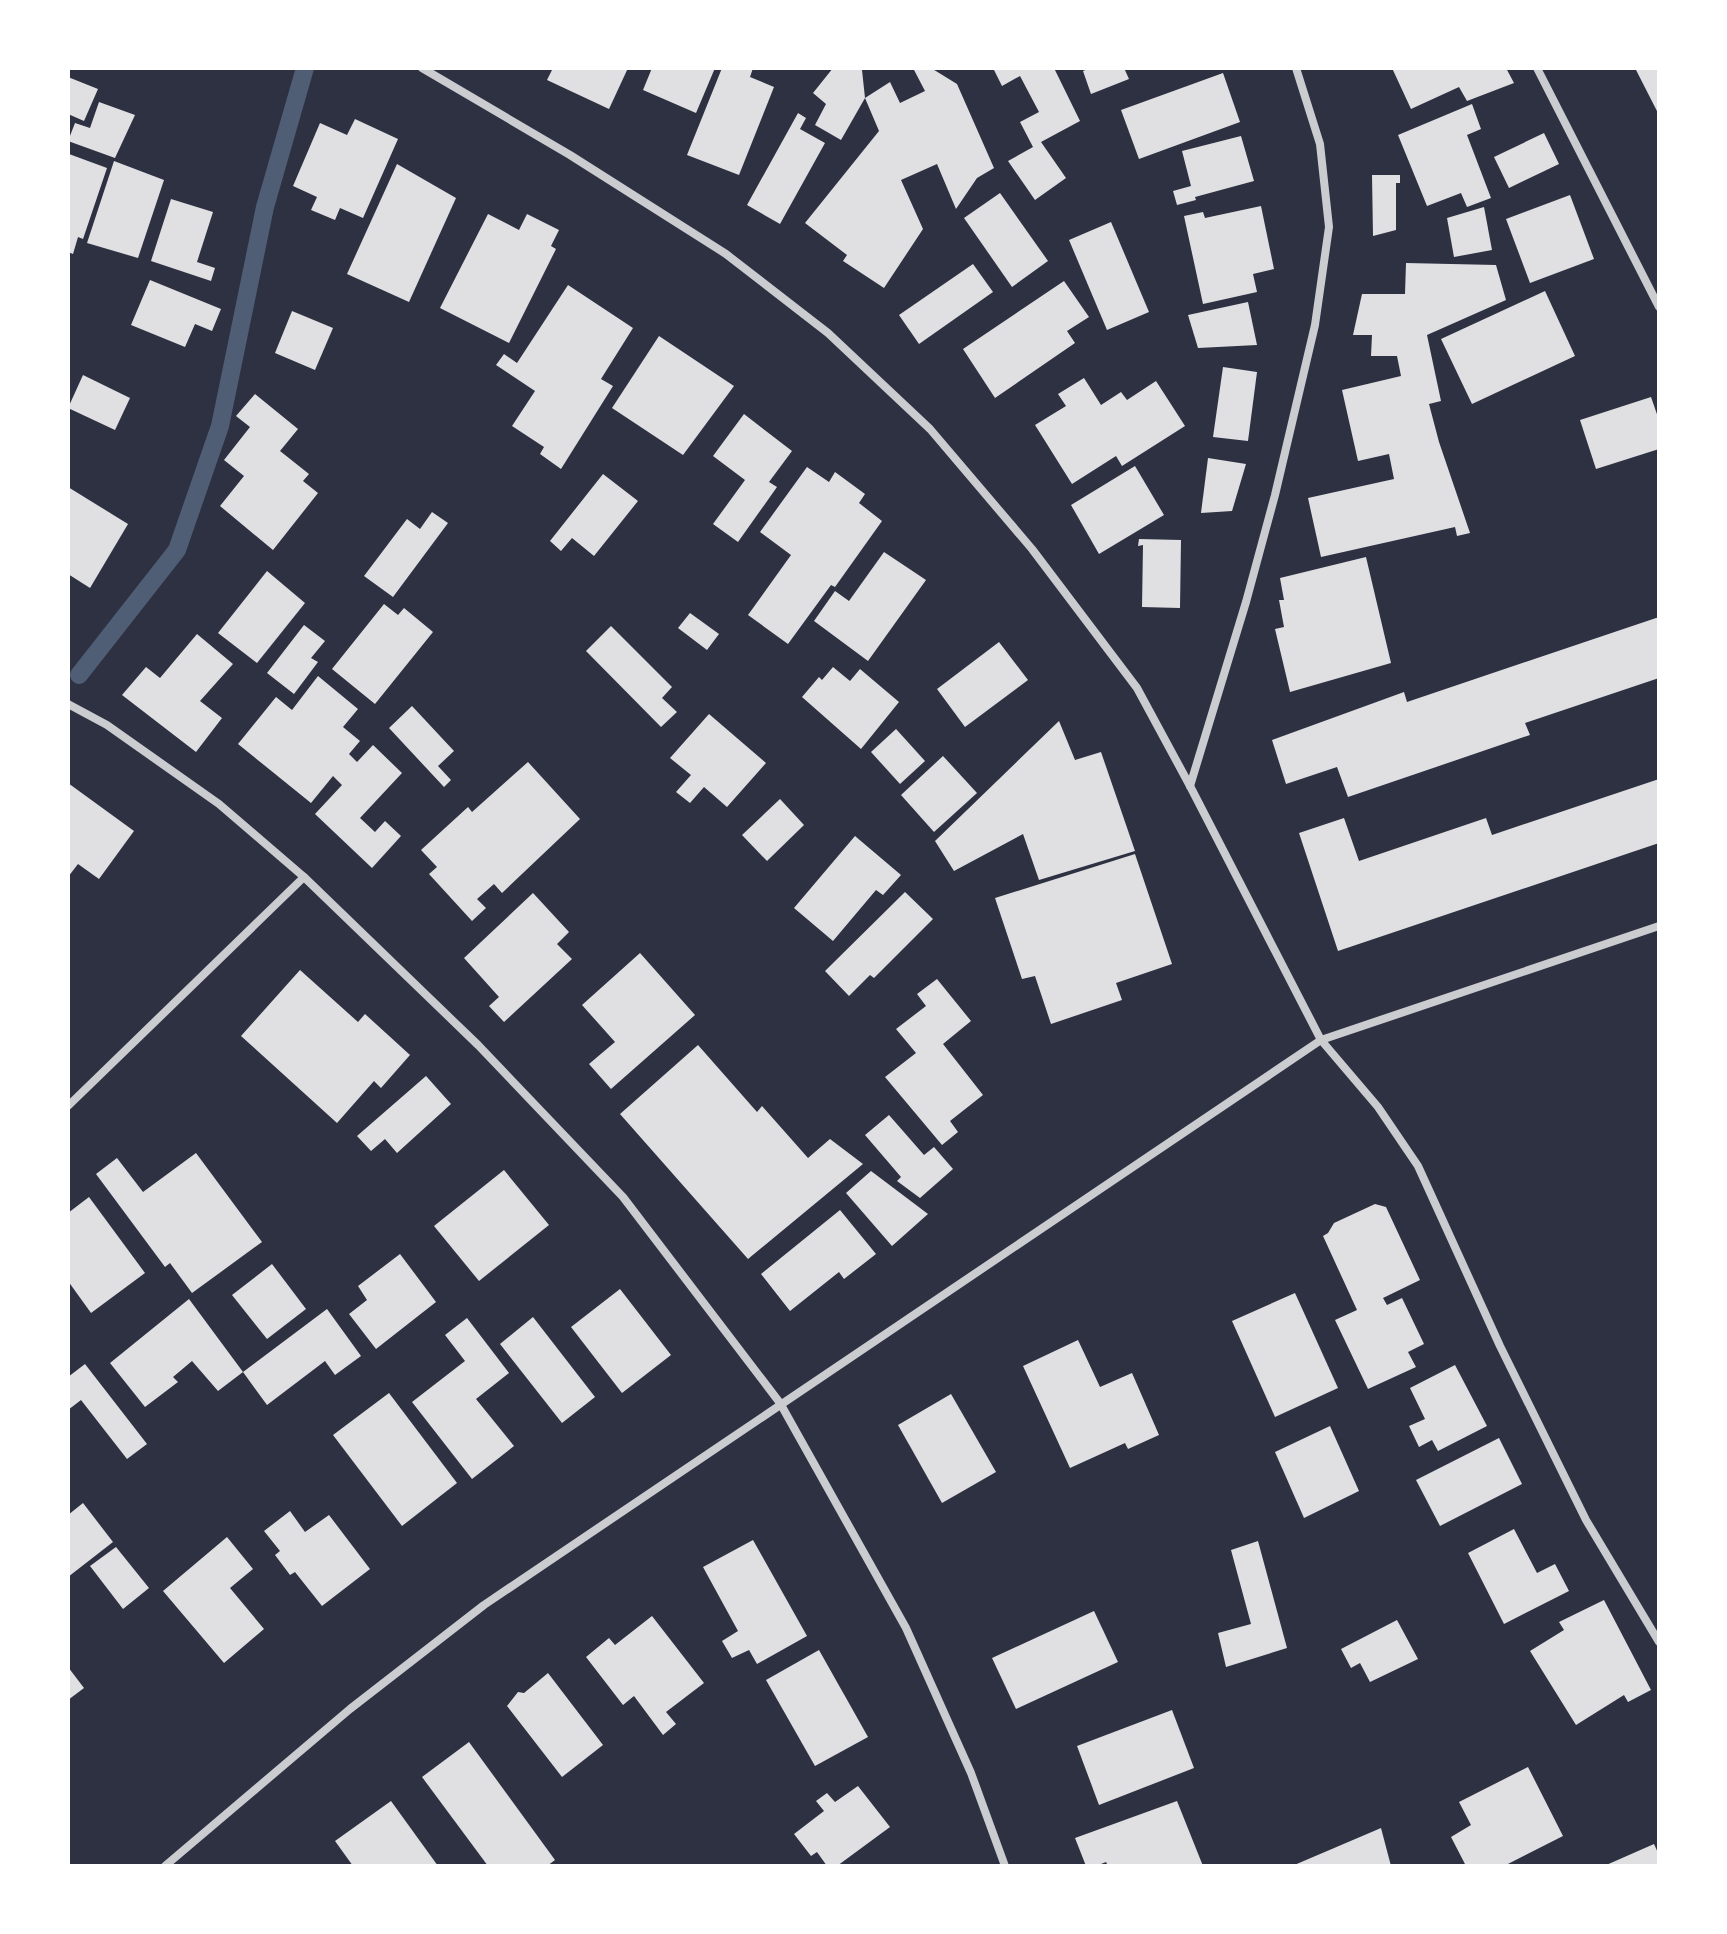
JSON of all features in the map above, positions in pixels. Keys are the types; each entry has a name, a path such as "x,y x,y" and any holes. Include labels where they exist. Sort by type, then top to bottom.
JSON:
{"street":[{"path":"422,68 570,155 726,254 828,333 930,429 1032,549 1137,688 1321,1040 1378,1107 1418,1166 1500,1346 1586,1520 1659,1642"},
{"path":"1190,786 1255,572 1315,325 1329,227 1320,144 1296,68"},
{"path":"1537,68 1659,307"},
{"path":"68,704 107,725 219,804 304,877 478,1045 623,1197 780,1403 906,1628 971,1773 1005,1866"},
{"path":"68,1106 304,877"},
{"path":"165,1866 350,1709 484,1605 1321,1040 1659,926"}],"building":[{"path":"553,68 628,68 609,109 547,80"},
{"path":"652,68 715,68 696,113 643,90"},
{"path":"722,68 753,68 750,77 774,87 739,175 687,155"},
{"path":"833,68 862,70 865,98 841,140 815,125 826,104 813,93"},
{"path":"913,68 931,68 957,84 994,168 977,178 956,209 937,164 901,180 923,229 884,288 843,261 847,255 805,223 879,131 865,98 890,82 900,103 925,91"},
{"path":"993,68 1054,68 1080,121 1041,142 1066,178 1035,200 1008,161 1033,147 1020,122 1039,112 1020,76 1002,86"},
{"path":"1090,68 1124,68 1129,79 1091,94 1083,71"},
{"path":"1392,68 1506,68 1514,83 1467,101 1459,87 1411,109"},
{"path":"1635,68 1659,68 1659,115"},
{"path":"1223,73 1240,122 1139,159 1121,110"},
{"path":"68,77 98,89 84,121 68,114"},
{"path":"99,102 135,115 115,158 68,141 75,123 90,128"},
{"path":"1472,104 1481,129 1467,135 1491,198 1467,207 1461,193 1427,206 1398,135"},
{"path":"798,113 806,118 800,129 825,143 780,224 747,205"},
{"path":"355,119 398,139 363,218 340,208 335,220 311,210 317,197 293,186 320,123 347,135"},
{"path":"1544,133 1559,164 1509,188 1494,157"},
{"path":"1241,136 1254,181 1177,205 1173,191 1191,186 1182,151"},
{"path":"69,154 107,168 83,239 78,237 73,254 68,252"},
{"path":"114,161 164,180 138,258 87,243"},
{"path":"397,164 456,198 409,302 347,274"},
{"path":"1372,175 1400,175 1400,183 1396,183 1396,230 1373,236"},
{"path":"1000,193 1048,261 1012,287 964,218"},
{"path":"1570,195 1594,259 1530,283 1506,219"},
{"path":"171,199 213,212 197,262 215,268 211,281 151,261"},
{"path":"1261,206 1274,269 1253,274 1257,292 1203,304 1184,216 1203,212 1205,218"},
{"path":"1484,207 1492,250 1454,257 1447,218"},
{"path":"488,214 519,230 527,214 559,230 551,246 556,249 509,343 440,308"},
{"path":"1111,222 1149,312 1107,330 1069,240"},
{"path":"1406,263 1496,265 1506,300 1427,335 1441,401 1429,404 1470,533 1457,536 1455,527 1321,557 1308,498 1394,479 1389,454 1358,461 1342,390 1401,376 1397,356 1371,356 1372,335 1353,335 1362,294 1405,294"},
{"path":"973,264 993,292 919,344 899,315"},
{"path":"150,280 221,309 212,331 195,324 185,347 131,325"},
{"path":"1064,281 1089,317 1067,331 1075,343 995,398 963,349"},
{"path":"568,285 633,328 601,379 613,386 561,469 540,454 544,447 512,426 535,391 496,365 504,354 517,363"},
{"path":"1545,291 1575,356 1472,404 1441,339"},
{"path":"1248,302 1257,345 1198,348 1188,315"},
{"path":"292,311 333,328 315,370 275,353"},
{"path":"659,336 734,386 683,455 612,408"},
{"path":"1223,367 1257,372 1248,441 1213,437"},
{"path":"83,375 130,398 115,430 68,408"},
{"path":"1084,378 1101,405 1121,392 1127,400 1156,381 1185,426 1122,466 1116,456 1072,484 1035,425 1066,406 1058,394"},
{"path":"255,394 298,429 280,451 309,474 303,481 318,493 273,550 220,506 244,476 224,460 250,427 236,416"},
{"path":"1651,397 1659,420 1659,449 1596,469 1580,420"},
{"path":"744,414 792,451 769,482 777,487 738,542 713,524 745,480 713,456"},
{"path":"1208,458 1246,464 1232,511 1201,513"},
{"path":"1135,466 1164,515 1099,554 1071,505"},
{"path":"807,467 829,482 835,472 865,494 859,503 882,521 835,587 831,585 788,644 748,615 791,555 760,532"},
{"path":"603,474 638,501 594,556 572,538 561,551 550,541"},
{"path":"68,487 128,524 90,588 68,574"},
{"path":"432,512 448,523 393,597 364,576 407,519 420,529"},
{"path":"1139,539 1181,540 1180,608 1142,607 1143,545 1138,546"},
{"path":"884,552 926,580 868,661 814,621 835,591 849,601"},
{"path":"1366,557 1391,663 1290,692 1275,629 1284,627 1279,600 1284,600 1280,578"},
{"path":"267,571 305,603 257,663 218,633"},
{"path":"384,604 398,615 404,608 433,632 375,704 332,669"},
{"path":"690,613 719,634 707,650 678,628"},
{"path":"1659,617 1659,678 1525,723 1530,735 1348,797 1337,767 1286,784 1272,740 1404,692 1407,702"},
{"path":"304,625 325,641 311,658 318,662 294,694 267,673"},
{"path":"611,626 672,687 662,698 677,712 661,727 586,651"},
{"path":"197,634 233,664 200,701 222,718 196,752 122,695 146,667 160,678"},
{"path":"999,642 1028,680 965,727 937,689"},
{"path":"833,667 850,681 860,669 899,702 861,749 802,697 819,677 822,680"},
{"path":"318,676 358,709 343,727 360,741 349,754 357,762 373,745 402,773 360,818 375,832 385,821 401,836 372,868 315,814 342,785 333,776 311,803 238,744 276,697 292,710"},
{"path":"412,706 454,751 438,766 451,780 444,787 389,728"},
{"path":"709,714 766,763 727,807 704,787 690,803 676,792 691,775 670,758"},
{"path":"1059,721 1075,760 1101,752 1135,851 1039,880 1023,834 954,871 935,841"},
{"path":"896,729 925,761 900,784 871,752"},
{"path":"943,756 977,793 934,832 901,795"},
{"path":"528,762 580,819 502,893 494,884 477,899 486,908 472,921 429,874 437,867 421,850 468,807 472,812"},
{"path":"1659,779 1659,843 1338,951 1299,833 1344,818 1359,861 1486,818 1492,835"},
{"path":"68,783 134,831 99,879 78,864 68,877"},
{"path":"780,799 804,825 767,861 742,835"},
{"path":"855,836 901,875 883,895 876,890 833,941 794,908"},
{"path":"1135,854 1172,964 1116,983 1122,1000 1051,1024 1035,976 1022,979 995,898"},
{"path":"905,892 933,919 874,978 870,975 849,996 825,971"},
{"path":"533,893 569,932 557,944 572,959 504,1022 489,1006 499,997 464,958"},
{"path":"640,953 695,1015 611,1089 589,1064 615,1042 582,1005"},
{"path":"300,970 358,1022 365,1014 410,1055 381,1088 374,1081 337,1123 241,1036"},
{"path":"937,979 971,1021 943,1044 983,1095 950,1121 958,1132 942,1145 885,1077 916,1053 896,1029 926,1006 917,994"},
{"path":"698,1045 757,1112 762,1106 808,1158 830,1139 863,1164 748,1259 620,1114"},
{"path":"426,1076 451,1104 397,1153 385,1139 371,1151 357,1136"},
{"path":"889,1115 924,1155 934,1147 953,1169 920,1198 897,1181 901,1177 865,1135"},
{"path":"196,1153 262,1242 192,1293 170,1263 165,1267 96,1174 117,1158 143,1192"},
{"path":"504,1170 549,1225 479,1281 434,1226"},
{"path":"871,1171 928,1214 892,1246 846,1193"},
{"path":"89,1197 145,1273 91,1313 68,1281 68,1213"},
{"path":"1375,1204 1386,1207 1420,1280 1383,1298 1387,1305 1402,1298 1424,1344 1408,1352 1416,1367 1368,1389 1335,1320 1357,1310 1323,1236 1334,1223"},
{"path":"840,1210 876,1254 844,1279 839,1272 790,1311 761,1274"},
{"path":"400,1254 436,1302 376,1349 349,1314 367,1300 358,1286"},
{"path":"272,1264 306,1309 267,1339 232,1295"},
{"path":"620,1289 671,1355 622,1393 571,1327"},
{"path":"1295,1293 1338,1388 1275,1417 1232,1321"},
{"path":"189,1299 243,1372 218,1391 192,1361 173,1377 178,1382 145,1407 110,1363"},
{"path":"327,1309 361,1356 335,1375 325,1361 267,1405 243,1372"},
{"path":"533,1317 595,1397 562,1423 500,1344"},
{"path":"467,1318 509,1373 476,1399 514,1446 472,1479 412,1402 465,1361 445,1335"},
{"path":"1078,1340 1100,1387 1132,1373 1159,1435 1128,1449 1125,1443 1070,1468 1023,1366"},
{"path":"85,1364 147,1444 127,1459 81,1400 68,1410 68,1377"},
{"path":"1455,1365 1487,1426 1438,1451 1432,1440 1419,1447 1409,1426 1425,1419 1410,1388"},
{"path":"389,1393 457,1483 402,1526 333,1435"},
{"path":"951,1394 996,1472 942,1503 898,1425"},
{"path":"1330,1426 1359,1491 1304,1518 1275,1452"},
{"path":"1499,1438 1522,1484 1440,1526 1416,1480"},
{"path":"83,1503 113,1542 68,1577 68,1515"},
{"path":"290,1511 305,1532 329,1515 370,1569 322,1606 295,1572 290,1575 275,1555 280,1551 264,1531"},
{"path":"1514,1529 1537,1573 1555,1564 1569,1591 1504,1624 1468,1553"},
{"path":"227,1537 253,1569 230,1588 264,1629 224,1663 163,1591"},
{"path":"753,1540 807,1636 757,1664 749,1650 732,1658 722,1641 738,1631 703,1567"},
{"path":"1258,1541 1287,1648 1226,1667 1218,1633 1251,1624 1231,1550"},
{"path":"116,1547 149,1588 123,1609 90,1566"},
{"path":"1604,1600 1651,1690 1628,1702 1624,1695 1576,1725 1530,1651 1564,1630 1559,1622"},
{"path":"1094,1611 1118,1662 1016,1709 992,1658"},
{"path":"652,1616 704,1683 666,1712 676,1724 663,1735 634,1696 623,1705 586,1657 609,1638 615,1645"},
{"path":"1397,1620 1418,1659 1370,1682 1360,1663 1351,1668 1341,1649"},
{"path":"819,1650 868,1737 815,1766 766,1680"},
{"path":"68,1667 84,1688 68,1700"},
{"path":"548,1673 603,1745 562,1777 507,1706 518,1692 524,1693"},
{"path":"1172,1710 1194,1768 1099,1805 1077,1746"},
{"path":"469,1742 555,1860 547,1866 488,1866 422,1777"},
{"path":"1528,1767 1563,1836 1504,1866 1466,1866 1451,1837 1471,1825 1459,1802"},
{"path":"858,1786 890,1827 837,1866 827,1866 817,1852 811,1856 794,1834 824,1811 816,1801 827,1793 835,1802"},
{"path":"391,1801 438,1866 353,1866 335,1841"},
{"path":"1177,1801 1203,1866 1108,1866 1106,1862 1086,1866 1075,1838"},
{"path":"1381,1828 1391,1866 1292,1866"},
{"path":"1654,1844 1659,1855 1659,1866 1604,1866"}],"waterway":[{"path":"79,675 177,550 220,426 265,207 305,68"}]}
